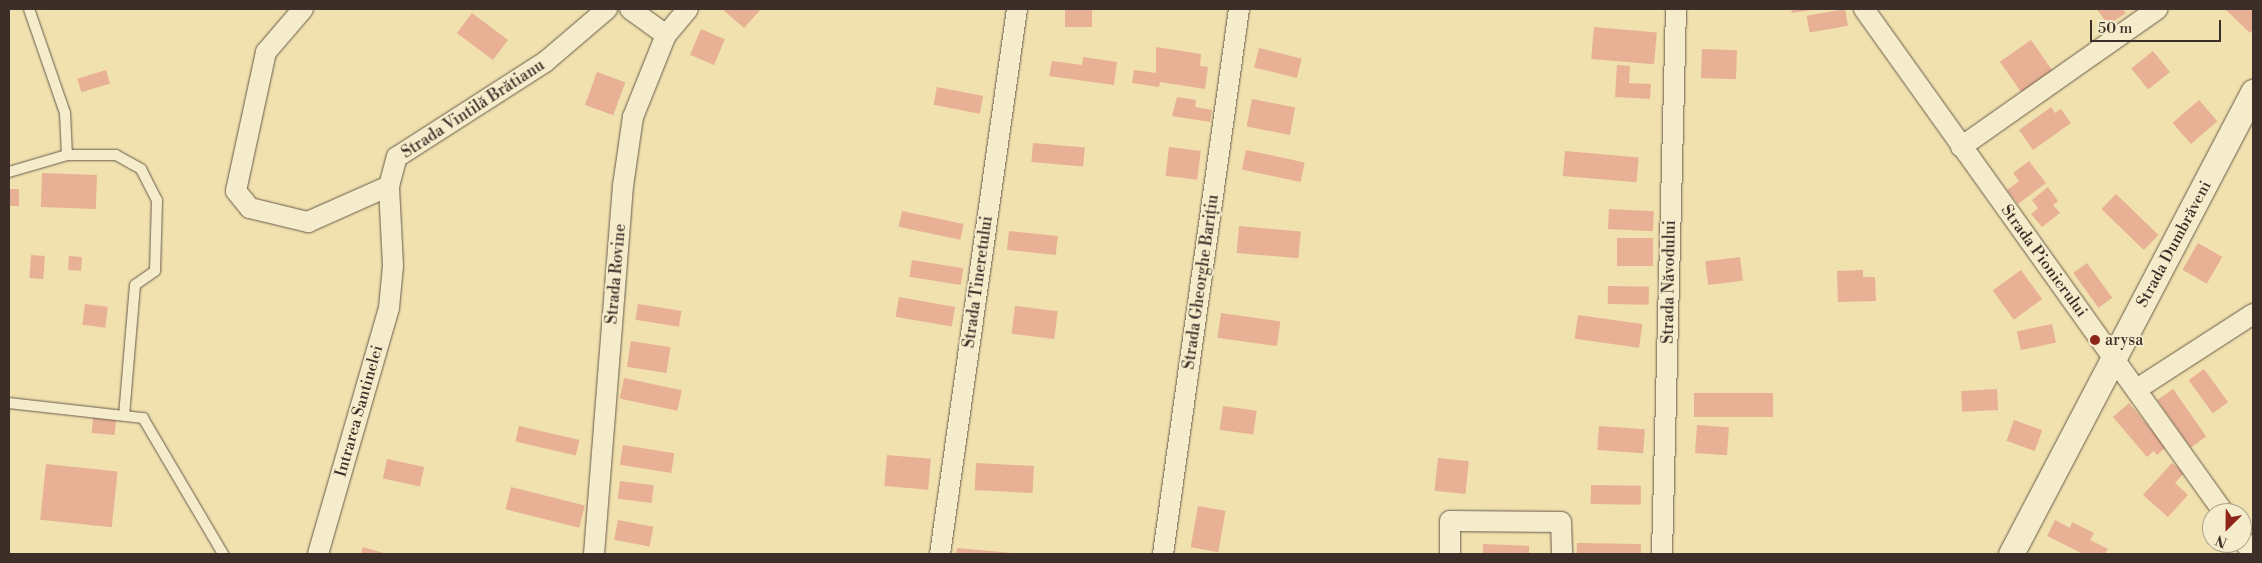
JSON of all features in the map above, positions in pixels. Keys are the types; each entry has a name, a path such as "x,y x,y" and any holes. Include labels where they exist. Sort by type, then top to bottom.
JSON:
{"street":[{"path":"303,9 266,52 236,191 250,208 308,222 389,186"},
{"name":"Strada Vintilă Brătianu","path":"393,266 389,186 397,157 545,62 607,9"},
{"path":"630,9 666,35"},
{"name":"Strada Rovine","path":"594,554 623,186 634,117 666,35 688,9"},
{"name":"Strada Tineretului","path":"940,554 1017,9"},
{"name":"Strada Gheorghe Barițiu","path":"1164,554 1239,9"},
{"name":"Strada Năvodului","path":"1662,554 1676,9"},
{"name":"Strada Pionierului","path":"1864,9 2217,503"},
{"path":"1961,147 2157,9"},
{"name":"Strada Dumbrăveni","path":"2011,554 2253,92"},
{"name":"Intrarea Santinelei","path":"318,554 389,308 393,266"},
{"path":"2137,389 2253,314"},
{"path":"1450,554 1450,521 1562,522 1562,554"}],"lane":[{"path":"29,9 65,113 67,155"},
{"path":"9,172 67,155 116,155 141,169 157,200 155,271 135,285 124,416"},
{"path":"9,403 143,418 223,554"}],"building":[{"path":"722,9 761,9 744,28"},
{"path":"1065,9 1092,9 1092,27 1065,27"},
{"path":"1791,9 1811,9 1811,10 1792,13"},
{"path":"1845,9 1848,26 1810,33 1807,16"},
{"path":"2097,9 2123,9 2126,13 2108,25"},
{"path":"2225,9 2252,9 2253,29 2250,33"},
{"path":"472,13 508,40 493,60 457,33"},
{"path":"1594,27 1657,32 1654,64 1591,59"},
{"path":"701,29 725,39 714,65 690,55"},
{"path":"2031,40 2053,72 2022,94 2000,62"},
{"path":"1156,47 1201,54 1200,66 1208,67 1205,89 1160,82 1159,87 1132,83 1134,70 1156,73"},
{"path":"1259,48 1302,59 1297,78 1254,67"},
{"path":"1702,49 1737,50 1736,79 1701,78"},
{"path":"2153,51 2170,72 2148,90 2131,69"},
{"path":"1083,57 1117,62 1114,85 1049,76 1052,61 1082,65"},
{"path":"1617,65 1630,66 1629,83 1651,84 1650,99 1615,97"},
{"path":"106,70 110,83 81,92 77,79"},
{"path":"597,72 625,82 613,115 585,105"},
{"path":"937,87 983,96 980,114 934,105"},
{"path":"1177,97 1196,100 1195,107 1212,110 1210,122 1172,116"},
{"path":"1252,99 1295,107 1290,135 1247,126"},
{"path":"2199,100 2217,121 2191,144 2173,123"},
{"path":"2051,107 2055,113 2061,109 2071,123 2033,150 2019,130"},
{"path":"1033,143 1085,148 1083,166 1031,162"},
{"path":"1169,147 1201,151 1197,180 1165,176"},
{"path":"1246,150 1305,162 1301,182 1242,170"},
{"path":"1565,151 1639,157 1637,182 1563,176"},
{"path":"2029,161 2046,183 2018,204 2007,190 2019,181 2013,173"},
{"path":"42,173 97,175 96,209 41,207"},
{"path":"2048,187 2058,201 2053,205 2060,213 2042,227 2031,214 2038,208 2032,200"},
{"path":"9,189 19,189 19,206 9,206"},
{"path":"2116,194 2158,235 2144,250 2101,209"},
{"path":"1609,209 1654,211 1653,231 1608,229"},
{"path":"902,211 964,224 960,240 899,227"},
{"path":"1239,226 1301,231 1298,258 1237,253"},
{"path":"1009,231 1058,236 1056,255 1007,250"},
{"path":"1617,238 1653,238 1653,266 1617,266"},
{"path":"2198,243 2222,257 2207,284 2182,270"},
{"path":"31,255 45,256 43,279 29,278"},
{"path":"69,256 82,257 81,271 68,270"},
{"path":"1740,257 1743,281 1708,285 1705,261"},
{"path":"912,260 963,268 961,285 909,277"},
{"path":"2087,263 2112,298 2099,308 2073,273"},
{"path":"1863,270 1863,277 1875,277 1876,301 1838,302 1837,271"},
{"path":"2021,270 2042,299 2014,320 1993,291"},
{"path":"1608,286 1649,287 1649,305 1608,304"},
{"path":"899,297 955,307 952,327 896,317"},
{"path":"85,304 108,307 105,328 82,325"},
{"path":"638,304 681,311 679,327 635,320"},
{"path":"1015,306 1058,311 1054,339 1012,334"},
{"path":"1221,313 1280,321 1277,346 1218,338"},
{"path":"1578,315 1642,324 1639,348 1575,339"},
{"path":"2052,324 2056,343 2021,350 2017,331"},
{"path":"631,341 671,347 666,373 627,367"},
{"path":"2204,369 2228,402 2213,413 2189,380"},
{"path":"624,378 682,390 677,411 620,399"},
{"path":"1997,389 1998,410 1962,412 1961,391"},
{"path":"2173,389 2206,437 2191,447 2157,400"},
{"path":"1694,393 1773,393 1773,417 1694,417"},
{"path":"2129,403 2166,447 2157,455 2154,451 2147,457 2113,417"},
{"path":"1223,406 1257,411 1253,434 1220,430"},
{"path":"93,418 116,420 115,435 92,433"},
{"path":"2014,420 2042,430 2035,451 2006,441"},
{"path":"1697,425 1729,427 1727,455 1695,453"},
{"path":"519,426 579,440 576,456 515,442"},
{"path":"1599,426 1645,429 1643,453 1597,450"},
{"path":"623,445 674,453 671,473 620,465"},
{"path":"887,455 931,459 928,490 884,486"},
{"path":"1438,458 1469,461 1465,494 1435,491"},
{"path":"387,459 424,467 420,486 383,479"},
{"path":"976,463 1034,466 1033,493 975,490"},
{"path":"2172,463 2184,473 2175,483 2188,495 2168,517 2143,495"},
{"path":"46,464 118,472 112,527 40,520"},
{"path":"620,481 654,485 652,503 618,499"},
{"path":"1591,485 1641,486 1641,505 1591,504"},
{"path":"511,487 585,505 579,528 505,509"},
{"path":"1198,506 1226,511 1218,552 1191,547"},
{"path":"618,520 653,527 650,547 614,540"},
{"path":"2055,520 2070,528 2072,522 2094,533 2090,540 2108,549 2105,554 2083,554 2047,536"},
{"path":"1577,543 1641,544 1641,554 1577,554"},
{"path":"1483,544 1529,546 1529,554 1483,554"},
{"path":"363,547 387,554 361,554"},
{"path":"957,548 1012,553 1012,554 956,554"}],"place":[{"name":"arysa","path":"2095,340"}]}
